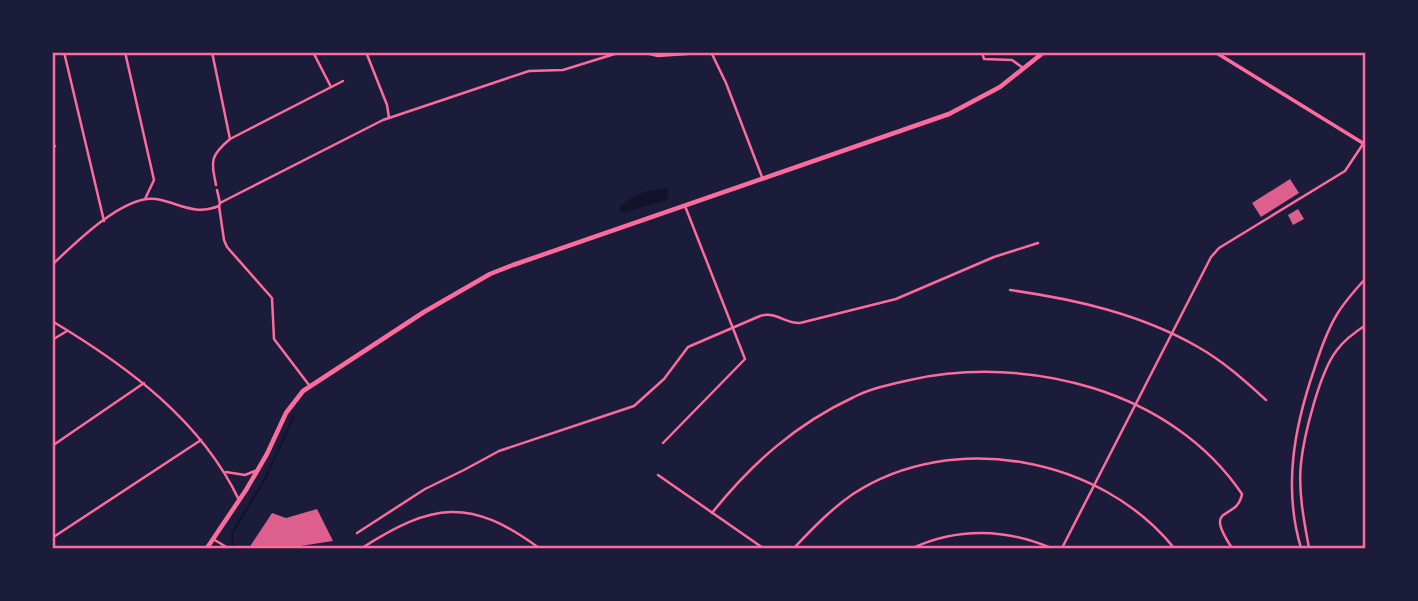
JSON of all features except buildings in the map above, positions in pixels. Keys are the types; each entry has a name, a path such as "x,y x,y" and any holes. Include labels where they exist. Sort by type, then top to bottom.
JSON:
{"main road":[{"path":"207,548 258,469 291,405 309,386 424,312 490,274 949,114 982,98 1024,70 1044,52"}],"street":[{"path":"64,52 104,221"},
{"path":"125,52 154,180 145,198"},
{"path":"212,52 230,139"},
{"path":"313,52 332,87"},
{"path":"366,52 387,105 389,118"},
{"path":"52,265 122,207 145,198 197,211 220,204 389,118 529,71 563,70 605,54 621,52"},
{"path":"641,52 658,56 713,53 763,180"},
{"path":"982,52 984,59 1012,60 1024,70"},
{"path":"1062,548 1211,257 1219,248 1345,171 1364,145 1215,52"},
{"path":"216,185 212,159 215,152 230,139 343,81"},
{"path":"218,190 224,240 272,298 274,339 309,386"},
{"path":"663,443 744,362 745,356 685,206"},
{"path":"357,533 425,489 499,451 634,407 664,379 688,347 765,314 772,314 792,323 861,309 896,299 994,257 1038,243"},
{"path":"1301,548 1293,512 1292,472 1299,415 1326,335 1347,300 1366,278"},
{"path":"1010,290 1079,301 1173,334 1199,347 1226,366 1266,400"},
{"path":"52,321 144,383 201,440 226,472 239,500"},
{"path":"1309,548 1302,504 1301,463 1314,405 1335,351 1348,337 1366,325"},
{"path":"52,340 68,330"},
{"path":"712,513 741,477 765,454 796,430 857,395 930,376 971,371 1016,372 1064,379 1098,389 1135,405 1198,446 1235,483 1242,498 1220,521 1221,531 1232,548"},
{"path":"52,446 144,383"},
{"path":"52,538 201,440"},
{"path":"794,548 829,512 854,493 891,476 952,460 1015,460 1042,466 1094,486 1141,513 1174,548"},
{"path":"226,472 245,475 258,469"},
{"path":"658,475 763,548"},
{"path":"362,548 418,517 448,512 474,514 502,523 539,548"},
{"path":"913,548 971,532 1013,535 1051,548"},
{"path":"214,539 228,548"}],"shaded area":[{"path":"667,188 667,200 622,213 619,208 629,199 641,194"}],"waterway":[{"path":"233,546 232,533 265,479 294,416"}]}
